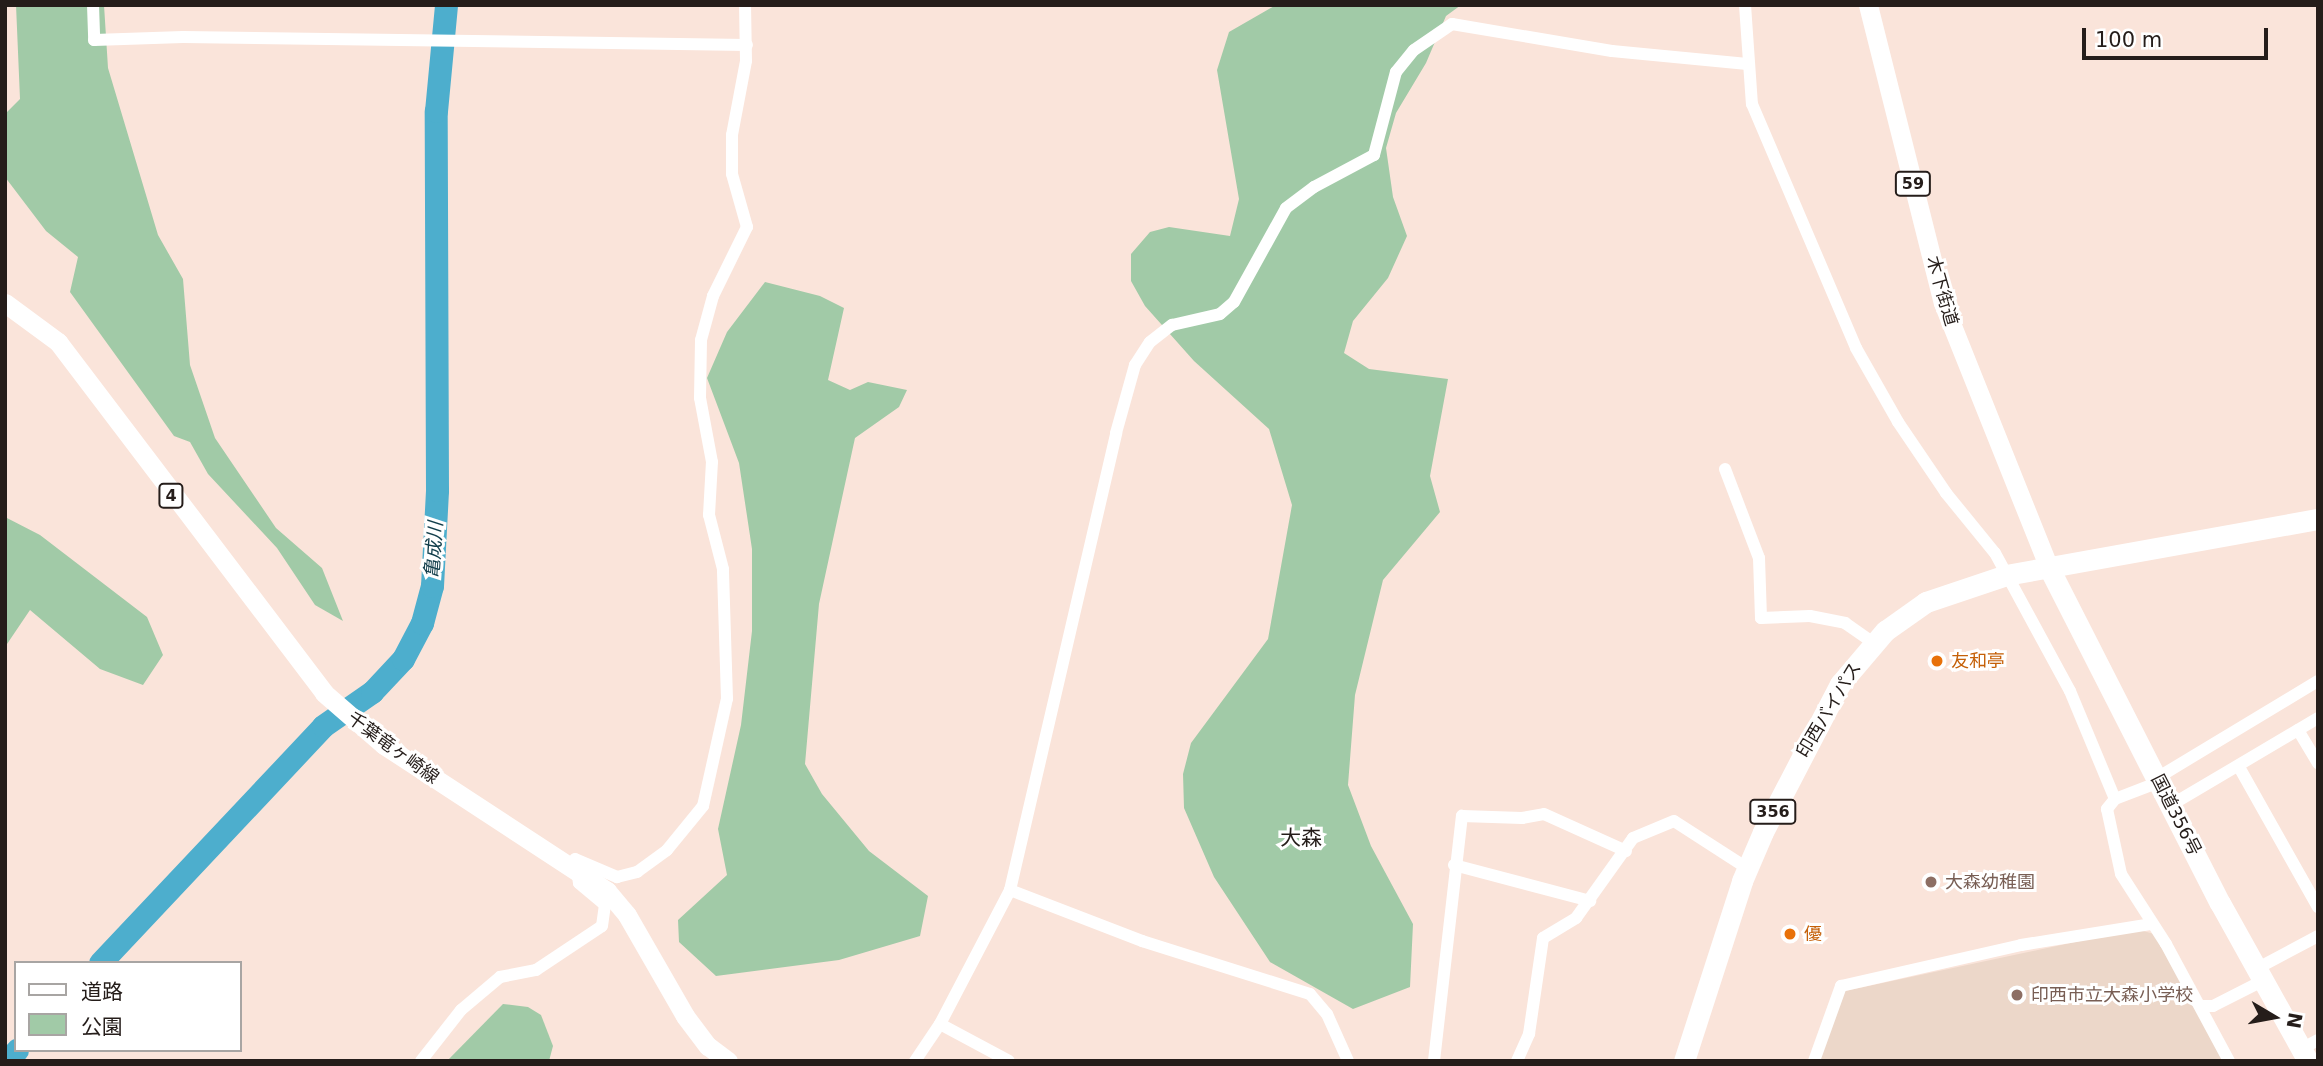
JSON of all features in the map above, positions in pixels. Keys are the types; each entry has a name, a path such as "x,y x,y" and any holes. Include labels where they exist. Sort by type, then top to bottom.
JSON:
{"highway":[{"name":"印西バイパス","path":"1684,1061 1747,867 1824,711 1872,642 1926,603 2006,575 2318,519"},
{"name":"国道356号","path":"2048,566 2259,975 2309,1050"}],"main road":[{"name":"木下街道","path":"1868,5 1943,303 2048,566"},
{"name":"千葉竜ヶ崎線","path":"5,303 58,342 305,673 357,725 581,873 618,903 685,1016 708,1046 728,1061"}],"street":[{"path":"93,5 94,40 183,37 747,45"},
{"path":"421,1061 461,1010 500,977 536,970 602,926 605,905 579,883 581,873 575,859 617,877 637,872 667,850 703,806 716,760 727,699 723,569 709,515 712,462 700,397 701,340 713,296 747,227 732,174 732,135 747,45 745,5"},
{"path":"1745,5 1752,104 1856,348 1898,422 2006,575 2070,691 2115,799"},
{"path":"915,1061 940,1024 1010,890 1113,446 1135,365 1150,342 1172,325 1220,314 1234,302 1286,208 1314,187 1374,155 1396,72 1414,50 1452,24 1612,51 1748,64"},
{"path":"1725,469 1759,558 1761,618 1770,621 1810,615 1845,623 1872,642"},
{"path":"2229,1061 2201,1006 2150,924 2113,850 2107,809 2115,799 2158,780 2318,681"},
{"path":"2171,805 2318,718"},
{"path":"2298,730 2318,763"},
{"path":"2239,767 2318,907"},
{"path":"1434,1061 1454,865 1462,816 1522,818 1544,814 1626,851"},
{"path":"1517,1061 1529,1034 1543,938 1576,918 1633,838 1674,821 1747,867"},
{"path":"1454,865 1590,901"},
{"path":"1010,890 1142,941 1310,994 1327,1014 1348,1061"},
{"path":"1814,1061 1841,986 2021,945 2150,924"},
{"path":"2201,1006 2213,1006 2318,936"},
{"path":"940,1024 1009,1061"}],"shaded area":[{"name":"印西市立大森小学校","path":"2136,929 2154,934 2225,1061 1819,1061 1845,991"}],"green space":[{"path":"16,5 104,5 108,68 158,235 183,279 190,365 215,438 276,528 322,568 343,621 315,605 277,548 208,474 190,442 174,436 70,292 78,257 46,231 5,177 5,114 20,99"},
{"path":"1276,5 1461,5 1446,16 1426,63 1396,113 1386,148 1393,197 1407,236 1388,278 1353,321 1344,353 1369,369 1448,379 1430,476 1440,512 1383,580 1355,695 1348,785 1371,846 1413,924 1410,987 1353,1009 1270,962 1214,877 1184,808 1183,774 1191,743 1268,639 1292,505 1269,429 1194,361 1145,306 1131,281 1131,254 1150,232 1169,227 1230,236 1239,199 1217,70 1229,32"},
{"path":"765,282 820,296 844,308 828,380 850,390 868,382 907,390 899,407 855,438 819,604 805,764 822,794 869,851 928,896 920,936 839,960 716,976 679,942 678,920 727,875 718,829 741,725 752,631 752,549 739,463 707,378 727,332"},
{"path":"5,517 40,535 147,617 163,655 143,685 100,669 30,610 5,647"},
{"path":"503,1004 528,1007 541,1015 553,1046 549,1061 447,1061"}],"waterway":[{"name":"亀成川","path":"102,961 323,726 372,692 403,659 422,623 432,586 437,490 436,111 446,5"},
{"name":"亀成川","path":"7,1061 15,1052"}],"place":[{"name":"友和亭","path":"1937,661"},
{"name":"大森幼稚園","path":"1931,882"},
{"name":"優","path":"1790,934"},
{"name":"印西市立大森小学校","path":"2017,995"}],"district":[{"name":"大森","path":"1301,838"}]}
